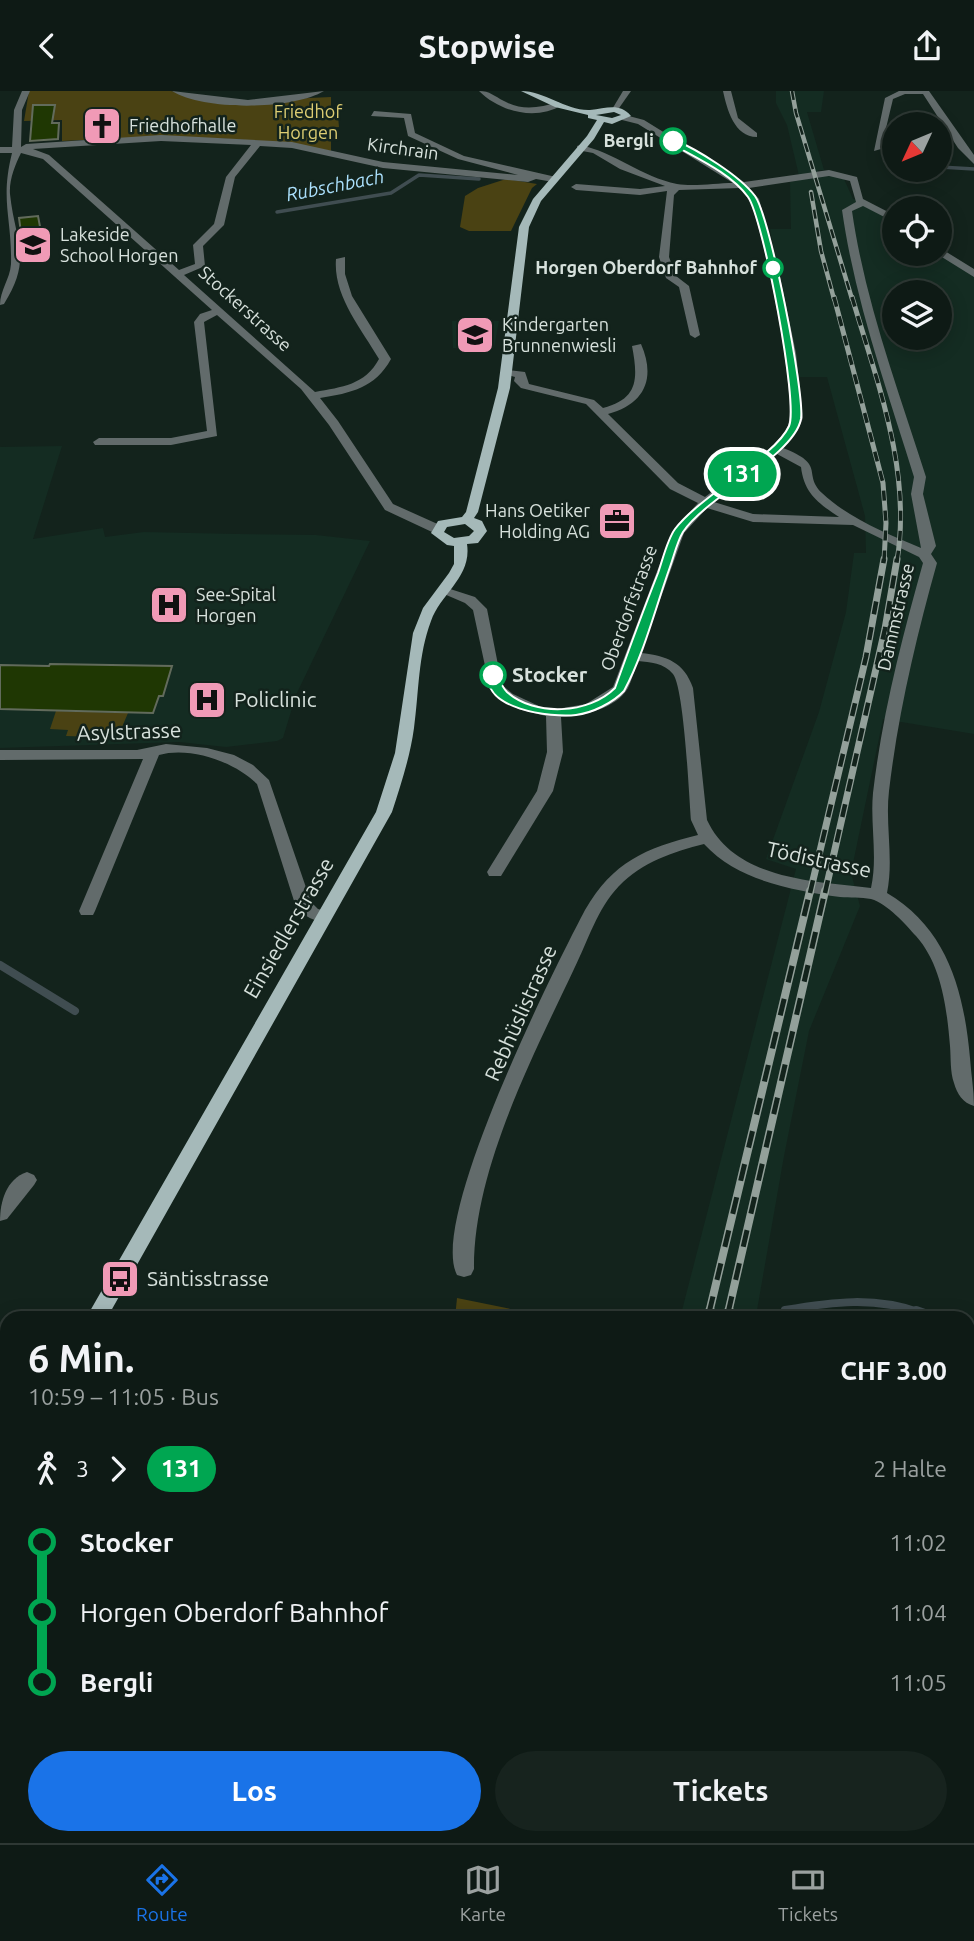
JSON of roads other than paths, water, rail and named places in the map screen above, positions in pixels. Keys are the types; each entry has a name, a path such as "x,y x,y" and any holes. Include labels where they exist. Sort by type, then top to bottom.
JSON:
{"main road":[{"path":"466,520 472,512 507,373 522,233 536,201 580,148 596,116 614,110 625,113 625,118 596,116 558,105 525,91"},
{"path":"466,520 477,524 481,531 478,537 460,542 445,540 437,533 438,529 448,522 466,520"},
{"name":"Einsiedlerstrasse","path":"100,1311 384,812 404,744 412,665 419,637 426,614 444,591 463,557 460,542"}],"street":[{"path":"0,303 12,282 16,267 13,230 5,192 16,149 18,110 26,91"},
{"path":"176,91 212,99 269,101 298,98 320,91"},
{"path":"483,91 496,102 522,112 558,105"},
{"path":"614,110 627,91"},
{"path":"727,91 734,119 754,135"},
{"path":"877,149 887,118 889,97 904,92 925,91 974,161"},
{"path":"374,114 408,116 411,134 443,151 553,179"},
{"path":"625,118 641,123 743,186"},
{"name":"Kirchrain","path":"16,149 46,144 153,138 258,143 302,146 383,165 528,179 535,176"},
{"path":"179,273 200,266 198,246 219,225 231,177 258,143"},
{"path":"580,148 596,151 624,167 677,187"},
{"name":"Stockerstrasse","path":"0,150 37,152 47,157 315,396 389,507 438,529"},
{"path":"576,187 623,192 677,187 743,186 841,174 856,181 856,195 862,203 882,213"},
{"name":"Oberdorfstrasse","path":"444,591 470,600 480,609 495,686 517,704 554,713 576,712 611,698 620,689 678,531 704,503 776,449 792,430 797,418 790,353 773,268 754,199 743,186"},
{"path":"677,187 668,194 664,257 671,278 684,286 695,335"},
{"name":"Dammstrasse","path":"862,203 847,210 853,253 897,408 920,477 917,494 929,547 924,554 930,562 909,635 883,778 878,817 881,882 878,895"},
{"path":"315,396 364,384 377,375 385,359 347,296 340,274 341,259"},
{"path":"952,259 974,274"},
{"path":"99,442 161,443 192,440 213,433 199,322 204,316 218,311"},
{"path":"602,412 624,405 639,391 642,381 637,346"},
{"path":"507,373 521,375 520,381 525,386 590,402 674,486 704,503 734,515 753,518 862,523"},
{"path":"776,449 796,457 807,466 811,487 817,494 862,523 924,554"},
{"path":"631,656 670,663 682,673 686,688 695,798 701,829 706,838"},
{"path":"495,872 545,791 555,752 554,713"},
{"name":"Asylstrasse","path":"0,755 151,755 162,749 218,754 254,771 264,783 303,904 313,914 324,916"},
{"path":"87,911 151,755"},
{"name":"Tödistrasse","path":"706,838 726,855 762,874 840,891 878,895 915,926 932,945 951,992 962,1080 966,1091 974,1099"},
{"name":"Rebhüslistrasse","path":"464,1269 462,1244 481,1165 544,1012 601,898 616,879 640,861 669,847 706,838"},
{"path":"0,1213 27,1180"}],"waterway":[{"name":"Rubschbach","path":"952,168 974,169"},
{"name":"Rubschbach","path":"277,212 391,193 419,175 479,179"},
{"path":"0,965 75,1011"},
{"path":"785,1310 870,1302 914,1311"}],"railway":[{"path":"792,91 796,113 852,299"},
{"path":"811,192 821,251 834,299"},
{"path":"834,297 883,483 886,523 884,561"},
{"path":"852,297 890,427 896,460 900,494 897,561"},
{"path":"810,893 866,657 884,559"},
{"path":"825,893 885,629 897,559"},
{"path":"709,1311 810,891"},
{"path":"728,1311 825,891"}],"place":[{"name":"Friedhofhalle","path":"102,126"},
{"name":"Bergli","path":"673,141"},
{"name":"Lakeside School Horgen","path":"33,245"},
{"name":"Horgen Oberdorf Bahnhof","path":"773,268"},
{"name":"Kindergarten Brunnenwiesli","path":"475,335"},
{"name":"Hans Oetiker Holding AG","path":"617,521"},
{"name":"See-Spital Horgen","path":"169,605"},
{"name":"Stocker","path":"493,675"},
{"name":"Policlinic","path":"207,700"},
{"name":"Säntisstrasse","path":"120,1279"}],"park label":[{"name":"Friedhof Horgen","path":"308,122"}]}
